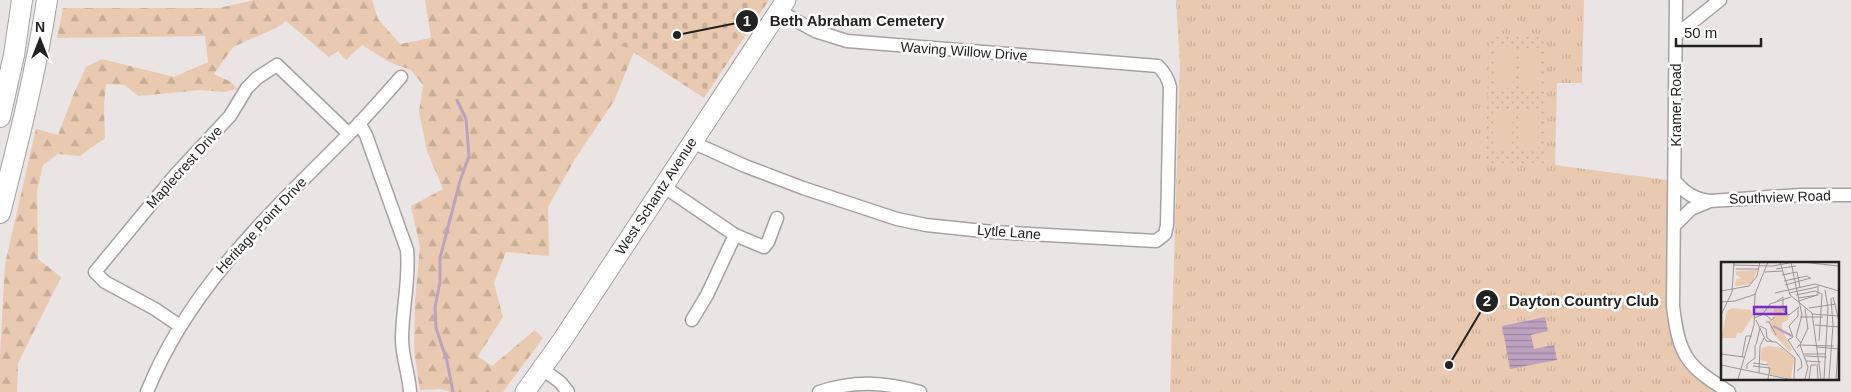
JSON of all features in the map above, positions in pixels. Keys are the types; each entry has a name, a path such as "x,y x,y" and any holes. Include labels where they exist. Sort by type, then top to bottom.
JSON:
{"main road":[{"path":"0,117 14,55 22,0"},
{"path":"0,213 20,137 47,0"},
{"name":"West Schantz Avenue","path":"526,392 782,5"}],"street":[{"name":"Kramer Road","path":"1676,0 1674,306 1680,345 1692,366 1730,392"},
{"path":"1676,34 1720,0"},
{"name":"Waving Willow Drive","path":"782,5 815,31 847,41 1156,66"},
{"name":"Maplecrest Drive","path":"180,326 155,309 105,282 95,272 176,174 230,116 247,88 257,78 277,65 349,134"},
{"name":"Lytle Lane","path":"692,142 770,176 897,219 926,225 993,232 1156,241 1165,234 1167,225 1170,88 1165,72 1156,66"},
{"name":"Heritage Point Drive","path":"147,392 157,367 180,326 223,265 401,78"},
{"path":"358,123 366,135 407,250 407,288 402,338 410,392"},
{"name":"Southview Road","path":"1675,181 1690,195 1700,200 1710,201 1788,195 1851,195"},
{"path":"663,186 735,235 764,247 768,242 777,218"},
{"name":"Southview Road","path":"1674,225 1691,208 1710,201"},
{"path":"692,320 708,295 735,235"},
{"path":"542,369 560,382 568,392"},
{"path":"819,392 839,386 862,383 888,385 920,392"}],"green space":[{"path":"254,0 372,0 378,19 400,44 431,38 425,0 570,0 581,18 634,52 614,101 575,159 548,207 549,256 506,252 494,283 503,317 478,356 492,366 535,330 543,338 503,392 450,392 441,389 420,390 414,351 415,301 420,247 411,206 443,189 427,151 419,112 423,85 411,70 389,62 362,45 346,60 338,51 329,57 286,21 276,28 233,47 214,74 231,82 237,89 224,92 202,90 138,96 125,85 106,84 104,106 105,138 80,156 58,154 43,165 37,191 38,259 61,277 18,363 17,392 0,392 5,264 36,129 58,135 86,67 102,59 174,77 208,62 205,36 57,38 63,8 219,8"},
{"path":"570,0 769,0 704,98 581,18"},
{"path":"1176,0 1584,0 1582,83 1557,83 1555,165 1675,181 1680,345 1729,392 1170,392 1180,64"},
{"path":"1489,37 1545,37 1544,163 1486,163"},
{"path":"1494,47 1514,47 1513,88 1494,88"},
{"path":"1520,48 1539,48 1539,89 1519,88"},
{"path":"1493,110 1513,110 1512,151 1493,150"},
{"path":"1518,110 1538,110 1538,151 1518,151"}],"shaded area":[{"path":"1545,317 1548,331 1531,335 1534,349 1554,345 1557,360 1510,369 1502,326"}],"waterway":[{"path":"453,392 447,361 436,328 435,307 440,282 440,258 460,181 469,156 466,119 457,100"}],"place":[{"name":"Beth Abraham Cemetery","path":"677,35"},
{"name":"Dayton Country Club","path":"1449,365"}]}
